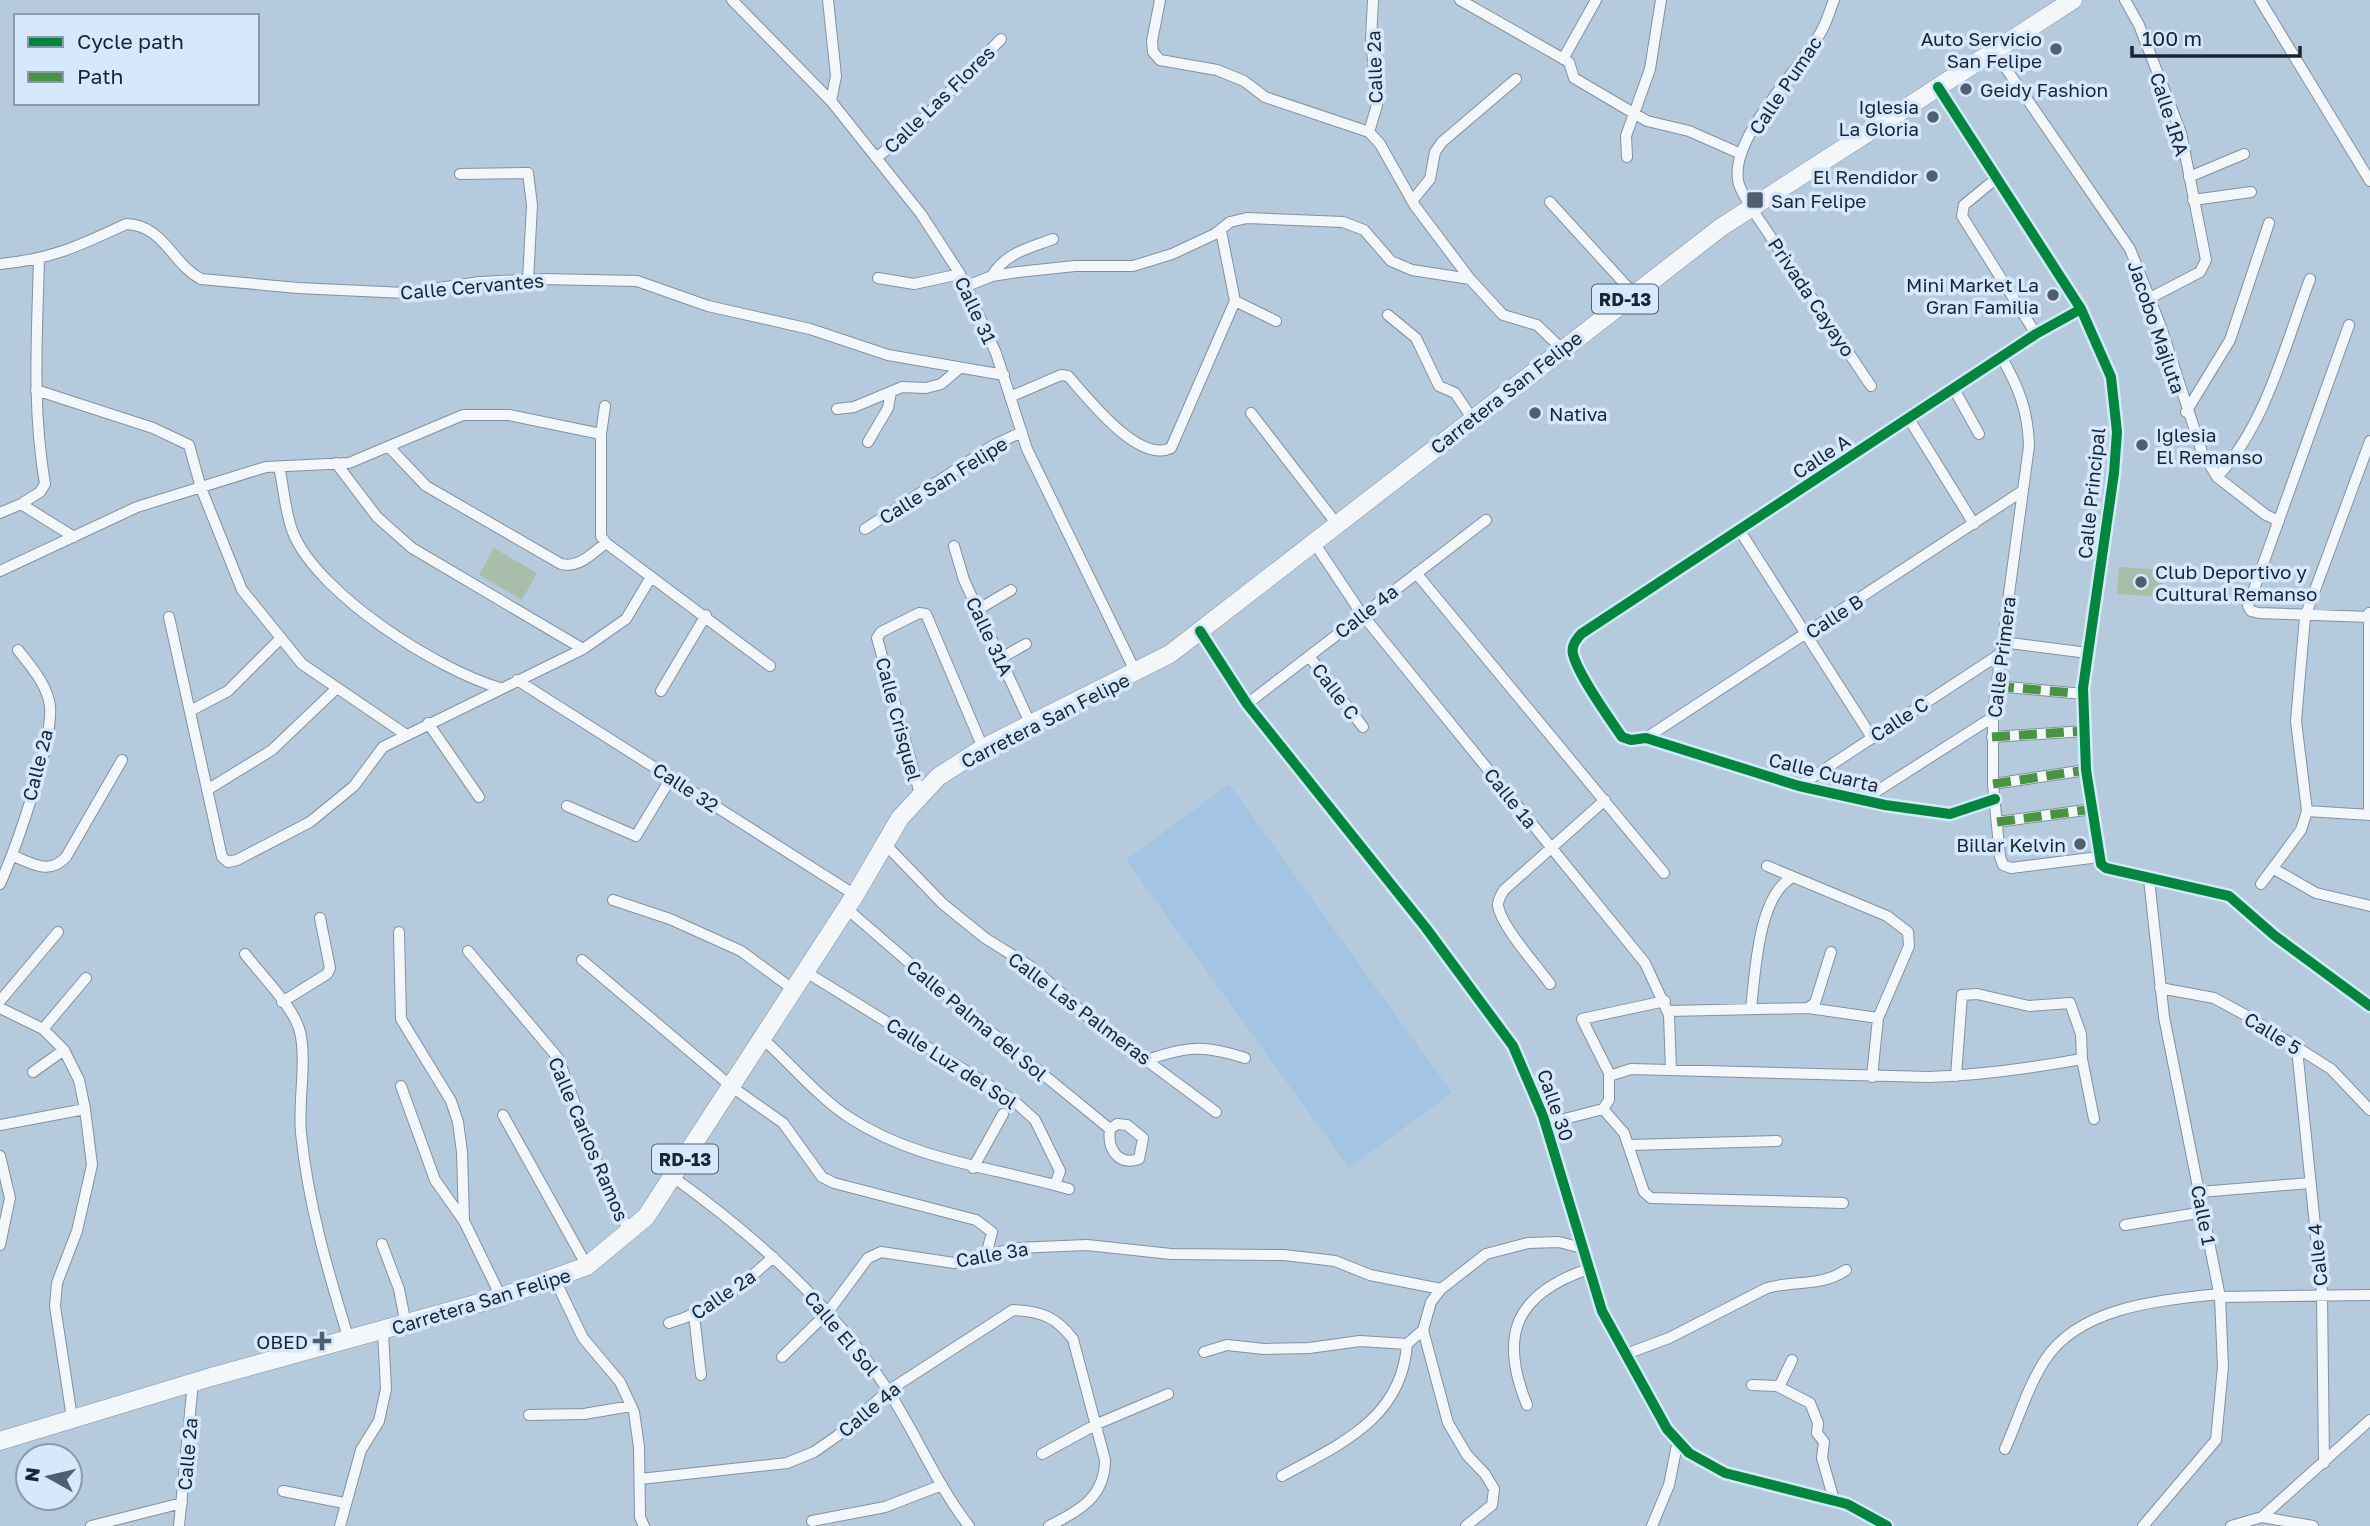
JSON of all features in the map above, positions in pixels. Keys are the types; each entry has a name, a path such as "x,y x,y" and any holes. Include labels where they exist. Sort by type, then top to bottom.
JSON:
{"main road":[{"name":"Carretera San Felipe","path":"1,1438 193,1382 383,1332 555,1280 587,1266 646,1217 806,972 900,818 938,776 982,748 1136,673 1200,631 1312,541 1720,228 2073,0"}],"street":[{"name":"Calle 31","path":"732,0 831,102 921,214 960,274 1004,376 1022,432 1136,673"},
{"path":"828,0 835,76 831,102"},
{"path":"1160,0 1152,41 1153,52 1160,60 1217,71 1244,81 1265,97 1369,132 1380,144 1412,201 1470,279 1503,315 1537,325 1562,348"},
{"name":"Calle 2a","path":"1369,132 1377,105 1371,39 1373,0"},
{"path":"1460,0 1569,62 1574,78 1647,121 1689,131 1741,153"},
{"path":"1563,59 1595,0"},
{"path":"1627,157 1626,136 1650,69 1661,0"},
{"name":"Calle Pumac","path":"1752,208 1740,189 1737,177 1741,153 1768,104 1822,30 1834,0"},
{"name":"Calle 1RA","path":"2125,0 2139,24 2181,133 2206,260 2200,272 2150,298"},
{"path":"2260,0 2364,161 2370,181"},
{"name":"Calle Las Flores","path":"876,158 916,126 1001,39"},
{"name":"Jacobo Majluta","path":"1994,51 2130,249 2150,298 2186,412 2202,452 2217,477 2279,521"},
{"path":"1412,201 1430,179 1436,152 1442,142 1516,79"},
{"name":"Calle Principal","path":"1938,87 1998,177 2042,253 2081,309 2111,377 2117,432 2114,472 2083,694 2086,770 2100,860"},
{"path":"2189,177 2244,154"},
{"path":"460,174 528,173 532,205 528,280"},
{"path":"1998,177 1964,205 1962,216 2036,334"},
{"path":"2193,200 2251,192"},
{"path":"1549,202 1633,293"},
{"name":"Privada Cayayo","path":"1752,208 1871,386"},
{"path":"967,286 992,276 1075,266 1133,266 1172,254 1221,230 1230,222 1247,218 1343,222 1364,230 1391,261 1412,270 1470,279"},
{"path":"2186,412 2230,340 2269,223"},
{"name":"Calle Cervantes","path":"0,264 39,260 65,253 126,224 134,224 152,231 191,274 201,279 298,288 405,293 480,282 637,281 708,306 810,329 888,355 1004,376"},
{"path":"1010,397 1061,376 1068,376 1113,427 1140,444 1167,450 1171,448 1235,301 1221,230"},
{"path":"992,276 999,263 1013,254 1053,239"},
{"path":"0,513 40,492 45,484 37,438 39,260"},
{"path":"878,278 914,284 960,274"},
{"path":"2217,477 2229,465 2260,413 2310,279"},
{"path":"1235,301 1276,321"},
{"name":"Calle A","path":"1581,634 2036,334 2081,309"},
{"path":"1388,315 1416,338 1439,386 1455,393 1472,418"},
{"path":"2307,811 2369,815 2369,615 2305,617 2251,611 2248,599 2279,521 2349,325"},
{"name":"Calle Primera","path":"2002,358 2019,388 2028,414 2027,473 2021,492 1993,717 1993,784 2000,857 2003,865 2011,868 2100,860"},
{"path":"837,409 853,407 913,385 926,388 941,384 960,368"},
{"path":"1954,389 1979,434"},
{"path":"36,390 182,440 189,445 201,488 242,590 302,664 405,734"},
{"path":"868,442 888,408 891,392"},
{"path":"605,406 601,434 601,536 606,543 771,666"},
{"path":"1251,413 1336,523"},
{"path":"0,570 137,507 265,467 349,463 463,415 509,415 601,434"},
{"path":"1909,419 1974,524"},
{"name":"Calle San Felipe","path":"865,529 964,463 1022,432"},
{"path":"2261,884 2301,830 2307,811 2296,721 2305,617 2370,441"},
{"path":"389,447 426,486 561,564 572,566 581,563 606,543"},
{"path":"336,463 377,517 412,548 583,649"},
{"path":"279,467 294,535 333,588 384,629 474,680 500,688"},
{"name":"Calle B","path":"1646,738 2021,492"},
{"path":"21,504 74,537"},
{"name":"Calle 4a","path":"1247,704 1360,613 1486,520"},
{"path":"1740,531 1871,736"},
{"name":"Calle 1a","path":"1312,541 1360,613 1644,963 1666,1006 1671,1070"},
{"name":"Calle 31A","path":"954,546 964,580 1031,725"},
{"path":"1416,573 1664,873"},
{"path":"169,617 222,857 228,862 237,860 310,822 354,786 383,747 583,649 626,619 651,577"},
{"path":"979,609 1011,590"},
{"name":"Calle Crisquel","path":"920,794 877,638 881,632 919,613 926,614 982,748"},
{"path":"661,691 706,615"},
{"name":"Calle 30","path":"1200,631 1247,704 1494,1018 1526,1071 1545,1124 1602,1311 1667,1429 1689,1453 1726,1473 1834,1500 1887,1526"},
{"name":"Calle Cuarta","path":"1581,634 1573,646 1573,654 1622,737 1631,740 1646,738 1799,786 1863,800 1950,814 1995,799"},
{"path":"190,711 228,691 281,638"},
{"path":"2002,642 2088,653"},
{"path":"1001,658 1026,644"},
{"name":"Calle 2a","path":"0,884 13,856 45,746 50,708 47,692 37,673 18,650"},
{"name":"Calle C","path":"1799,786 1871,736 2000,654"},
{"name":"Calle C","path":"1309,656 1363,727"},
{"name":"Calle 32","path":"517,680 671,778 851,901"},
{"path":"1996,686 2083,694"},
{"path":"207,790 272,750 337,688"},
{"path":"1863,800 1993,717"},
{"path":"428,723 479,797"},
{"path":"1993,737 2085,731"},
{"path":"13,856 48,869 57,867 66,858 122,760"},
{"path":"1993,784 2086,770"},
{"path":"567,806 636,836 671,778"},
{"path":"1550,984 1498,908 1504,890 1605,800"},
{"path":"1997,822 2093,809"},
{"name":"Calle Las Palmeras","path":"885,844 943,905 985,938 1033,968 1088,1017 1216,1111"},
{"path":"2100,860 2106,868 2229,896 2274,936 2370,1006"},
{"path":"1767,866 1886,916 1908,932 1909,946 1878,1018 1872,1077"},
{"path":"2274,869 2316,893 2370,906"},
{"path":"1751,1009 1759,945 1770,907 1777,889 1793,877"},
{"name":"Calle 1","path":"2143,1526 2218,1435 2222,1400 2220,1296 2160,988 2149,879"},
{"path":"613,900 670,919 741,951 794,990"},
{"name":"Calle Palma del Sol","path":"851,901 957,1005 1110,1129"},
{"path":"282,1002 327,974 330,968 320,918"},
{"path":"0,1001 58,932"},
{"path":"399,932 400,1014 442,1082 458,1122 464,1221"},
{"name":"Calle Carlos Ramos","path":"468,951 558,1058 604,1182 629,1231"},
{"path":"1808,1008 1815,1003 1831,952"},
{"path":"244,954 282,1002 300,1032 301,1130 307,1183 325,1263 349,1340"},
{"path":"582,960 732,1087 783,1123 822,1177 834,1184 950,1211 989,1227 992,1237 986,1256"},
{"name":"Calle Luz del Sol","path":"806,972 1013,1100 1035,1120 1060,1171 1055,1185"},
{"path":"43,1029 86,978"},
{"name":"Calle 5","path":"2160,988 2214,998 2331,1069 2370,1110"},
{"path":"1956,1076 1961,997 1964,994 2023,1006 2068,1002 2081,1034 2082,1059 2094,1119"},
{"path":"1545,1124 1603,1109 1609,1100 1610,1075 1582,1019 1666,1006 1808,1008 1878,1018"},
{"path":"0,1008 43,1029 64,1050 79,1080 85,1109 92,1165 77,1231 57,1283 55,1306 72,1418"},
{"path":"763,1039 848,1117 929,1156 1069,1189"},
{"path":"1147,1060 1178,1049 1205,1046 1245,1058"},
{"name":"Calle 4","path":"2297,1049 2322,1293 2324,1463"},
{"path":"33,1072 64,1050"},
{"path":"1610,1075 1631,1069 1872,1077 1956,1076 2082,1059"},
{"path":"401,1086 435,1180 464,1221 501,1297"},
{"path":"0,1125 85,1109"},
{"path":"1603,1109 1615,1120 1630,1145 1644,1192 1651,1198 1843,1203"},
{"path":"973,1168 1003,1114"},
{"path":"503,1115 587,1266"},
{"path":"1630,1145 1777,1141"},
{"path":"0,1156 10,1198 0,1245"},
{"name":"Calle El Sol","path":"673,1177 736,1223 828,1312 888,1391 969,1526"},
{"path":"2200,1192 2309,1183"},
{"path":"2125,1225 2204,1212"},
{"path":"1466,1526 1492,1505 1494,1489 1485,1474 1467,1455 1448,1423 1423,1330 1431,1302 1441,1289 1486,1254 1528,1243 1559,1242 1582,1248"},
{"path":"382,1244 399,1289 406,1325"},
{"name":"Calle 3a","path":"782,1357 828,1312 868,1258 881,1252 954,1263 1032,1246 1124,1247 1171,1254 1255,1254 1335,1261 1370,1275 1441,1289"},
{"name":"Calle 2a","path":"670,1323 694,1316 752,1277 773,1257"},
{"path":"1527,1405 1514,1367 1513,1346 1518,1319 1530,1301 1549,1285 1588,1269"},
{"path":"1626,1354 1669,1338 1767,1289 1793,1283 1832,1280 1846,1270"},
{"path":"555,1280 583,1338 620,1382 631,1406 640,1479 640,1517 644,1526"},
{"path":"2005,1449 2043,1363 2074,1329 2147,1303 2220,1296 2322,1293 2370,1295"},
{"name":"Calle 4a","path":"640,1479 787,1464 814,1452 838,1436 888,1391 1013,1310 1043,1312 1063,1326 1073,1339 1097,1424"},
{"path":"694,1316 701,1375"},
{"path":"1204,1352 1227,1345 1276,1349 1309,1348 1360,1341 1407,1344 1423,1330"},
{"path":"340,1526 344,1503 361,1450 379,1421 386,1389 383,1332"},
{"path":"1282,1476 1361,1432 1378,1415 1393,1393 1406,1366 1407,1344"},
{"path":"1779,1387 1792,1360"},
{"name":"Calle 2a","path":"179,1526 193,1382"},
{"path":"1752,1385 1779,1387 1810,1403 1818,1423 1817,1433 1824,1442 1822,1458 1834,1500"},
{"path":"1042,1454 1097,1424 1168,1394"},
{"path":"529,1415 584,1414 631,1406"},
{"path":"2231,1526 2262,1517 2370,1420"},
{"path":"1049,1526 1086,1506 1098,1491 1105,1476 1105,1460 1097,1424"},
{"path":"1652,1526 1669,1485 1678,1440"},
{"path":"812,1521 885,1507 942,1485"},
{"path":"283,1491 344,1503"},
{"path":"91,1526 182,1503"},
{"path":"2262,1517 2313,1526"}],"shaded area":[{"path":"1229,784 1452,1093 1349,1168 1126,860"}],"green space":[{"path":"494,548 537,573 522,600 479,575"},
{"name":"Club Deportivo y Cultural Remanso","path":"2119,567 2164,570 2162,597 2117,594"}],"marked path":[{"path":"1996,686 2083,694"},
{"path":"1992,737 2085,731"},
{"path":"1993,784 2086,770"},
{"path":"1997,822 2093,809"}],"cycle path":[{"path":"1938,87 2081,309 2111,377 2117,432 2114,473 2083,688 2086,770 2101,864 2106,868 2229,896 2275,936 2370,1006"},
{"path":"1995,799 1950,814 1885,805 1799,786 1646,738 1631,740 1622,737 1581,673 1573,648 1581,634 2036,334 2081,309"},
{"path":"1200,631 1247,704 1426,928 1513,1046 1543,1116 1602,1311 1667,1429 1689,1453 1725,1473 1847,1504 1887,1526"}],"place":[{"name":"Auto Servicio San Felipe","path":"2056,49"},
{"name":"Geidy Fashion","path":"1966,89"},
{"name":"Iglesia La Gloria","path":"1933,117"},
{"name":"El Rendidor","path":"1932,176"},
{"name":"San Felipe","path":"1755,200"},
{"name":"Mini Market La Gran Familia","path":"2053,295"},
{"name":"Nativa","path":"1535,413"},
{"name":"Iglesia El Remanso","path":"2142,445"},
{"name":"Club Deportivo y Cultural Remanso","path":"2141,582"},
{"name":"Billar Kelvin","path":"2080,844"},
{"name":"OBED","path":"322,1341"}]}
